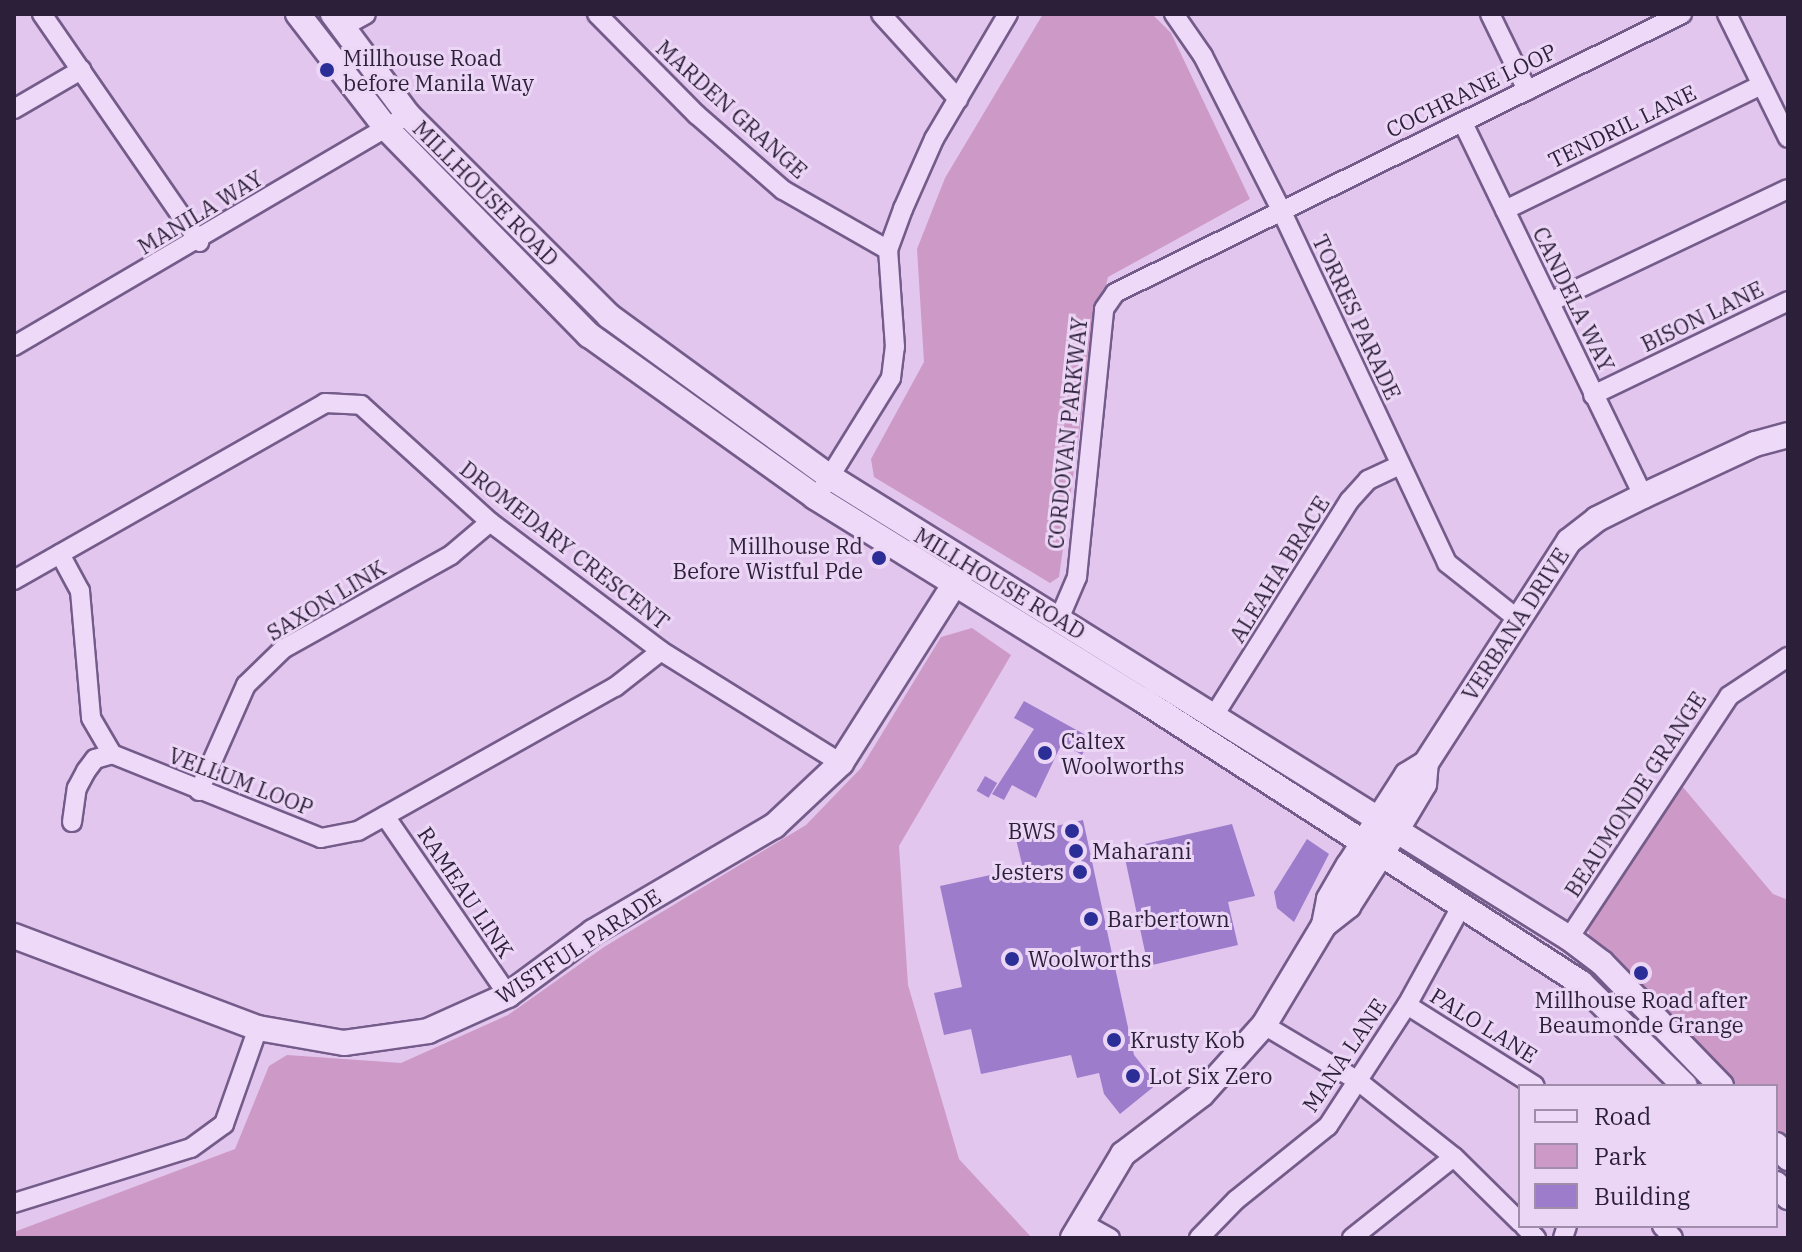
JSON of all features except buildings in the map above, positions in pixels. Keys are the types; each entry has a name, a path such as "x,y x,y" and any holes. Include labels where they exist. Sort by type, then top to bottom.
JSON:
{"main road":[{"name":"MILLHOUSE ROAD","path":"298,14 386,128 589,335 815,497 1059,619 1569,938 1600,961 1719,1084"},
{"name":"MILLHOUSE ROAD","path":"338,21 408,115 609,316 962,573 1373,848 1592,990 1676,1083"},
{"path":"589,335 609,316"},
{"name":"VERBANA DRIVE","path":"1077,1230 1123,1154 1202,1094 1264,1025 1324,925 1348,906 1373,848 1387,826 1407,775 1426,763 1569,541 1597,519 1755,444 1788,423"},
{"name":"VERBANA DRIVE","path":"1755,444 1788,435"},
{"name":"WISTFUL PARADE","path":"14,936 258,1028 344,1043 428,1031 508,995 593,932 774,826 841,763 962,573"}],"street":[{"path":"42,14 199,242"},
{"path":"338,21 366,14"},
{"name":"MARDEN GRANGE","path":"597,14 697,115 783,190 888,250"},
{"path":"881,14 958,99"},
{"path":"815,497 891,378 895,347 888,250 934,139 1008,14"},
{"path":"1490,14 1527,90"},
{"name":"COCHRANE LOOP","path":"1281,210 1682,14"},
{"path":"1727,14 1788,138"},
{"name":"TORRES PARADE","path":"1179,15 1281,210 1447,563 1519,620"},
{"path":"14,109 81,70"},
{"name":"TENDRIL LANE","path":"1505,210 1761,85"},
{"name":"MANILA WAY","path":"14,346 199,242 408,115"},
{"name":"CANDELA WAY","path":"1463,123 1643,496"},
{"path":"1550,302 1788,189"},
{"name":"CORDOVAN PARKWAY","path":"1059,619 1077,577 1104,309 1115,293 1281,210"},
{"name":"BISON LANE","path":"1593,395 1788,301"},
{"name":"DROMEDARY CRESCENT","path":"14,580 325,403 361,405 490,522 661,651 841,763"},
{"name":"ALEAHA BRACE","path":"1215,714 1350,500 1368,480 1400,465"},
{"name":"SAXON LINK","path":"199,791 246,685 283,649 451,555 490,522"},
{"path":"60,554 80,591 91,718 112,754 95,759 86,771 77,788 72,822"},
{"name":"VELLUM LOOP","path":"112,754 321,838 358,831 615,687 661,651"},
{"name":"BEAUMONDE GRANGE","path":"1569,938 1729,696 1788,657"},
{"name":"RAMEAU LINK","path":"385,816 508,995"},
{"name":"MANA LANE","path":"1199,1238 1236,1200 1328,1126 1407,1005 1462,905"},
{"name":"PALO LANE","path":"1407,1005 1532,1084"},
{"path":"1264,1025 1358,1081 1454,1157 1518,1220"},
{"path":"14,1203 191,1148 224,1124 258,1028"},
{"path":"1352,1238 1454,1157"},
{"path":"1077,1230 1110,1238"}],"green space":[{"path":"1043,14 1152,14 1171,33 1250,199 1108,277 1092,341 1059,577 1050,583 874,477 871,459 924,362 917,249 945,178"},
{"path":"972,628 1011,655 899,846 908,985 959,1159 1032,1238 14,1238 14,1232 235,1149 269,1066 287,1055 401,1063 508,1015 604,947 806,825 861,768 941,637"},
{"path":"1682,786 1773,894 1788,900 1788,1149 1778,1138 1778,1084 1727,1084 1591,942 1588,929 1594,914"}],"place":[{"name":"Millhouse Road before Manila Way","path":"327,70"},
{"name":"Millhouse Rd Before Wistful Pde","path":"879,558"},
{"name":"Caltex Woolworths","path":"1045,753"},
{"name":"BWS","path":"1072,831"},
{"name":"Maharani","path":"1076,851"},
{"name":"Jesters","path":"1080,872"},
{"name":"Barbertown","path":"1091,919"},
{"name":"Woolworths","path":"1012,959"},
{"name":"Millhouse Road after Beaumonde Grange","path":"1641,973"},
{"name":"Krusty Kob","path":"1114,1040"},
{"name":"Lot Six Zero","path":"1133,1076"}]}
